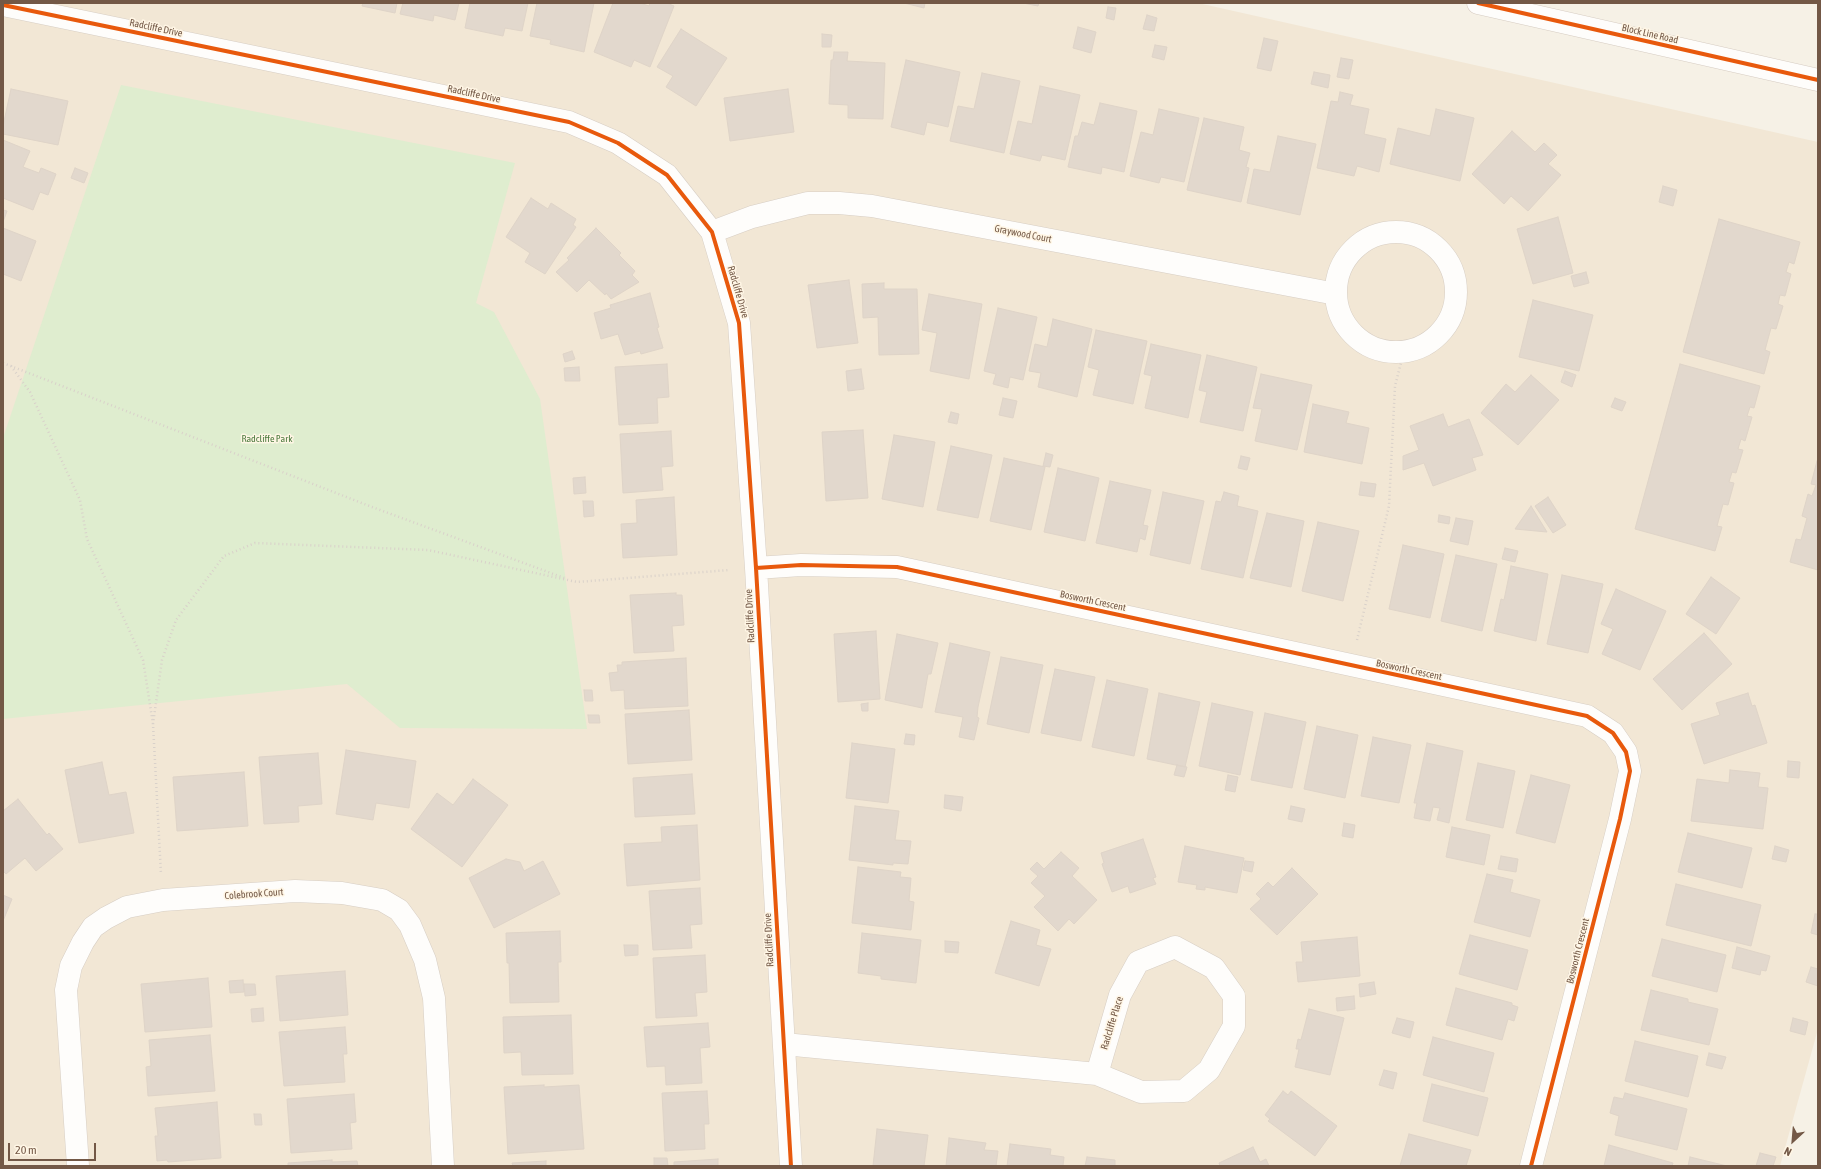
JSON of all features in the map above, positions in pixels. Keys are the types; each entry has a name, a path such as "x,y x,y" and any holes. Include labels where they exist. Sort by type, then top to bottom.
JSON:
{"street":[{"name":"Block Line Road","path":"1478,3 1818,80"},
{"name":"Radcliffe Drive","path":"3,5 569,122 618,143 667,175 712,232 739,323 756,568 791,1166"},
{"name":"Graywood Court","path":"712,232 752,217 808,203 839,203 872,206 1336,294"},
{"path":"1400,232 1421,236 1437,247 1450,264 1457,292 1452,315 1441,332 1424,345 1404,351 1381,350 1362,340 1352,332 1341,314 1336,294 1339,275 1348,256 1358,246 1376,235 1400,232"},
{"name":"Bosworth Crescent","path":"756,568 801,565 897,568 1587,716 1613,733 1626,752 1630,771 1620,819 1531,1166"},
{"name":"Colebrook Court","path":"78,1166 66,990 71,966 83,942 93,927 127,907 163,900 295,891 342,893 382,900 399,910 410,925 425,960 434,998 443,1166"},
{"name":"Radcliffe Place","path":"784,1044 1097,1074 1141,1092 1184,1091 1209,1070 1234,1026 1234,996 1214,968 1176,947 1138,962 1120,994 1097,1074"}],"path":[{"path":"1351,665 1389,506 1395,386 1404,351"},
{"path":"3,363 372,507 577,582"},
{"path":"10,366 30,392 80,500 87,539 143,660 153,724 163,900"},
{"path":"153,724 162,660 176,620 224,556 255,543 428,550 577,582 756,568"}],"shaded area":[{"path":"3,3 1198,3 1818,142 1818,1029 1780,1166 3,1166"}],"green space":[{"name":"Radcliffe Park","path":"121,85 515,163 476,303 494,312 540,399 587,729 400,728 347,684 3,719 3,438"}],"building":[{"path":"363,3 397,3 395,13 362,6"},
{"path":"403,3 459,3 455,20 434,15 433,21 400,14"},
{"path":"470,3 528,3 522,31 505,28 503,36 465,28"},
{"path":"537,3 594,3 584,52 550,44 551,40 530,36"},
{"path":"613,3 640,3 649,6 650,3 667,3 674,6 650,67 634,60 631,67 594,52"},
{"path":"904,3 925,3 924,8"},
{"path":"1023,3 1039,3 1038,6"},
{"path":"1108,7 1116,8 1114,20 1106,18"},
{"path":"1147,15 1157,18 1154,31 1143,29"},
{"path":"1078,27 1096,32 1091,53 1073,48"},
{"path":"681,29 727,58 696,106 666,87 673,76 657,67"},
{"path":"822,34 832,35 831,47 822,47"},
{"path":"1264,38 1278,41 1271,71 1257,68"},
{"path":"1155,45 1167,47 1164,60 1152,57"},
{"path":"834,52 848,52 847,61 885,63 883,119 848,118 848,105 829,104 831,60 833,60"},
{"path":"1341,58 1353,60 1349,79 1337,77"},
{"path":"906,60 960,72 948,127 927,122 924,135 891,127"},
{"path":"1314,72 1330,75 1328,88 1311,84"},
{"path":"982,73 1020,81 1004,153 950,141 958,106 974,109"},
{"path":"1040,86 1080,95 1065,160 1042,155 1040,161 1010,154 1018,121 1032,124"},
{"path":"11,89 68,101 58,145 3,134 3,126"},
{"path":"788,89 794,132 730,141 724,98"},
{"path":"1340,92 1353,95 1350,105 1369,109 1364,134 1386,139 1379,172 1357,166 1354,176 1317,168 1331,101 1338,102"},
{"path":"1100,103 1137,111 1124,172 1102,167 1101,174 1068,167 1075,136 1078,136 1082,122 1094,125"},
{"path":"1159,109 1199,118 1184,182 1161,177 1159,183 1130,176 1141,132 1153,135"},
{"path":"1436,109 1474,118 1460,181 1390,164 1398,128 1430,136"},
{"path":"1204,118 1244,127 1239,150 1250,153 1246,167 1249,168 1241,202 1187,190"},
{"path":"1512,131 1535,152 1544,143 1557,155 1548,164 1561,175 1528,211 1511,196 1504,204 1472,174"},
{"path":"1278,136 1316,144 1300,215 1247,203 1254,169 1270,172"},
{"path":"3,140 30,151 23,167 39,173 41,168 56,174 48,195 40,192 33,210 3,198"},
{"path":"75,168 88,173 84,183 71,178"},
{"path":"1663,186 1677,190 1673,206 1659,202"},
{"path":"531,198 548,209 551,203 576,219 573,225 576,227 545,274 525,262 530,253 506,237"},
{"path":"3,210 7,211 3,222"},
{"path":"1558,217 1573,273 1533,284 1517,229"},
{"path":"1719,219 1800,242 1794,264 1789,262 1786,272 1791,274 1785,296 1780,295 1778,304 1783,306 1776,329 1771,328 1765,350 1770,352 1764,374 1683,352"},
{"path":"3,228 36,241 21,281 3,274"},
{"path":"596,228 621,253 619,255 635,271 632,275 639,282 611,299 606,293 605,295 589,280 577,292 556,272 569,260 567,258"},
{"path":"1586,272 1589,283 1574,287 1571,276"},
{"path":"849,280 858,343 817,348 808,285"},
{"path":"884,283 884,289 917,289 919,354 879,355 878,317 863,318 862,284"},
{"path":"650,293 659,327 657,328 663,348 641,354 640,351 625,355 618,334 601,339 594,313 611,308 610,305"},
{"path":"929,294 982,304 969,379 930,371 937,333 922,330"},
{"path":"1533,300 1593,315 1579,371 1519,357"},
{"path":"998,308 1037,317 1023,380 1010,377 1008,388 993,384 996,374 984,371"},
{"path":"1053,319 1092,329 1077,397 1038,387 1041,373 1029,371 1035,344 1047,347"},
{"path":"1096,330 1147,341 1133,404 1093,395 1099,370 1088,367"},
{"path":"1151,344 1201,355 1188,418 1145,408 1152,376 1144,374"},
{"path":"572,351 575,359 565,362 563,354"},
{"path":"1207,355 1257,367 1243,431 1200,422 1207,392 1199,390"},
{"path":"667,364 669,397 657,398 658,423 619,425 615,367"},
{"path":"1680,364 1760,386 1754,408 1750,407 1747,416 1752,417 1745,441 1741,439 1738,449 1743,450 1736,473 1732,472 1729,482 1734,483 1728,505 1723,504 1717,526 1722,527 1715,551 1635,529"},
{"path":"579,367 580,381 565,381 564,368"},
{"path":"861,369 864,389 848,391 846,371"},
{"path":"1565,371 1576,375 1572,387 1561,382"},
{"path":"1261,374 1312,385 1297,450 1255,441 1262,409 1253,408"},
{"path":"1531,375 1559,400 1518,445 1481,413 1506,384 1515,392"},
{"path":"1003,398 1017,401 1013,418 999,415"},
{"path":"1615,398 1626,402 1622,411 1611,407"},
{"path":"1313,404 1349,412 1346,423 1369,428 1362,464 1304,452"},
{"path":"951,412 959,414 957,424 948,422"},
{"path":"1443,414 1448,427 1469,419 1483,455 1472,458 1476,470 1433,486 1424,463 1403,470 1403,456 1419,450 1410,426"},
{"path":"863,430 868,498 826,501 822,432"},
{"path":"671,431 673,466 661,467 663,490 623,493 620,434"},
{"path":"894,435 935,442 923,507 882,499"},
{"path":"951,446 992,455 978,518 937,510"},
{"path":"1046,453 1053,455 1050,467 1043,466"},
{"path":"1241,456 1250,458 1247,470 1238,468"},
{"path":"1004,458 1045,467 1031,530 990,521"},
{"path":"1817,461 1818,570 1790,562 1796,539 1801,540 1807,518 1802,516 1808,494 1812,496 1816,485 1811,484"},
{"path":"1058,468 1099,478 1085,541 1044,532"},
{"path":"585,477 586,493 574,494 573,478"},
{"path":"1110,481 1151,490 1143,525 1148,526 1145,540 1140,538 1137,552 1096,543"},
{"path":"1361,482 1376,484 1374,497 1359,495"},
{"path":"1163,492 1204,501 1190,564 1150,555"},
{"path":"1224,492 1239,496 1237,506 1258,511 1243,578 1201,569 1216,501 1221,502"},
{"path":"674,497 677,555 623,558 621,524 637,523 636,500"},
{"path":"1548,497 1566,525 1553,533 1535,506"},
{"path":"583,501 593,501 594,516 584,517"},
{"path":"1531,506 1547,532 1515,529"},
{"path":"1267,513 1304,521 1291,587 1250,578"},
{"path":"1439,515 1450,517 1449,524 1438,522"},
{"path":"1456,518 1473,521 1468,545 1450,541"},
{"path":"1318,522 1359,531 1343,601 1302,591"},
{"path":"1403,545 1444,554 1430,618 1389,609"},
{"path":"1505,548 1518,551 1515,562 1502,559"},
{"path":"1456,555 1497,564 1482,631 1441,621"},
{"path":"1511,566 1548,574 1536,641 1494,631 1501,599 1504,600"},
{"path":"1562,575 1603,584 1588,653 1547,644"},
{"path":"1711,577 1740,598 1716,634 1686,614"},
{"path":"1616,589 1666,611 1640,670 1602,654 1613,629 1601,624"},
{"path":"676,593 676,595 682,595 684,625 672,626 674,651 634,653 630,595"},
{"path":"876,631 880,699 838,702 834,634"},
{"path":"1704,633 1732,664 1682,710 1653,679"},
{"path":"897,634 938,643 931,674 928,674 922,708 885,700"},
{"path":"950,643 990,652 978,707 977,717 979,718 974,740 959,737 963,717 935,712"},
{"path":"1001,657 1043,665 1029,733 987,724"},
{"path":"686,658 688,706 625,709 624,690 611,691 609,673 618,672 617,665 622,665 622,662"},
{"path":"1055,669 1095,677 1081,741 1041,733"},
{"path":"1107,680 1148,689 1134,756 1092,747"},
{"path":"584,690 592,690 593,701 585,701"},
{"path":"1159,693 1200,702 1185,767 1147,759"},
{"path":"1748,693 1752,706 1755,705 1767,743 1704,764 1691,724 1720,715 1716,703"},
{"path":"868,703 868,711 862,711 861,704"},
{"path":"1212,703 1253,712 1240,775 1199,766"},
{"path":"689,710 692,760 628,764 625,714"},
{"path":"1265,713 1306,722 1292,788 1251,780"},
{"path":"588,715 599,715 600,723 589,723"},
{"path":"1317,726 1358,735 1345,798 1304,789"},
{"path":"906,734 915,735 914,745 904,744"},
{"path":"1373,737 1411,745 1399,803 1361,796"},
{"path":"852,743 895,749 888,803 846,798"},
{"path":"1427,743 1463,751 1449,823 1437,820 1440,808 1433,807 1430,821 1414,818 1417,803 1414,803"},
{"path":"346,750 416,761 409,808 376,803 373,820 336,814"},
{"path":"318,753 322,804 298,806 299,822 264,824 259,757"},
{"path":"1788,761 1800,762 1799,778 1787,777"},
{"path":"102,762 109,795 126,792 134,833 79,843 65,770"},
{"path":"1478,763 1515,771 1503,828 1466,820"},
{"path":"1177,765 1187,767 1184,777 1174,775"},
{"path":"1730,770 1760,773 1758,787 1768,788 1763,829 1691,821 1697,779 1729,783"},
{"path":"244,772 248,826 177,831 173,777"},
{"path":"692,774 695,814 635,817 633,778"},
{"path":"1228,775 1238,777 1235,792 1225,790"},
{"path":"1531,775 1570,785 1555,843 1516,833"},
{"path":"473,779 508,805 462,867 411,829 437,793 453,805"},
{"path":"945,795 963,797 961,811 944,808"},
{"path":"18,799 47,835 49,833 63,849 36,871 25,858 6,874 3,871 3,811"},
{"path":"855,806 899,811 895,840 911,841 908,864 893,863 893,865 849,860"},
{"path":"1291,806 1305,809 1302,822 1288,819"},
{"path":"1344,823 1355,825 1353,838 1342,836"},
{"path":"697,825 700,880 627,886 624,844 662,842 661,827"},
{"path":"1452,827 1490,835 1484,865 1446,857"},
{"path":"1688,833 1752,848 1742,888 1678,872"},
{"path":"1143,839 1156,877 1153,878 1156,884 1130,893 1128,886 1112,892 1102,864 1104,863 1101,853"},
{"path":"1185,846 1244,858 1237,893 1205,887 1205,890 1196,889 1197,885 1178,882"},
{"path":"1775,846 1789,850 1786,862 1772,859"},
{"path":"1061,852 1079,868 1072,876 1097,900 1074,924 1069,919 1058,931 1034,907 1045,896 1031,883 1038,876 1030,869 1037,862 1044,869"},
{"path":"1501,856 1518,859 1516,872 1498,869"},
{"path":"506,859 520,862 524,871 543,861 560,894 494,928 469,878"},
{"path":"1245,861 1254,862 1252,872 1243,870"},
{"path":"858,867 901,872 900,877 911,878 909,901 914,902 911,930 852,923"},
{"path":"1292,868 1318,894 1277,935 1250,909 1261,899 1256,894 1268,882 1273,887"},
{"path":"1487,874 1513,880 1510,892 1540,900 1530,937 1474,922"},
{"path":"1676,884 1761,905 1751,946 1666,925"},
{"path":"700,888 702,924 690,925 692,948 653,950 649,891"},
{"path":"3,895 12,899 3,921"},
{"path":"1815,914 1818,914 1818,935 1811,933"},
{"path":"1011,921 1040,930 1036,945 1051,949 1039,986 995,973"},
{"path":"560,931 561,962 558,962 559,1002 510,1003 509,963 507,963 506,933"},
{"path":"862,933 921,940 916,983 881,979 881,976 858,973"},
{"path":"1470,935 1528,950 1517,990 1459,974"},
{"path":"1357,937 1360,976 1298,982 1296,962 1303,962 1301,942"},
{"path":"1662,939 1726,955 1717,992 1652,976"},
{"path":"945,941 959,942 958,953 945,952"},
{"path":"624,945 638,945 638,955 625,956"},
{"path":"1737,947 1770,956 1766,971 1761,970 1760,975 1732,968"},
{"path":"705,955 707,992 695,993 697,1016 656,1018 653,958"},
{"path":"1811,967 1818,969 1818,986 1806,982"},
{"path":"345,971 348,1015 280,1021 276,976"},
{"path":"208,978 212,1027 145,1032 141,984"},
{"path":"243,980 244,992 230,993 229,981"},
{"path":"1374,982 1376,994 1360,997 1359,984"},
{"path":"244,984 255,984 256,995 245,996"},
{"path":"1456,988 1512,1003 1512,1005 1518,1007 1514,1021 1508,1019 1502,1040 1446,1025"},
{"path":"1651,990 1688,999 1688,1002 1718,1009 1709,1045 1641,1030"},
{"path":"1354,996 1355,1009 1337,1011 1336,998"},
{"path":"263,1008 264,1021 252,1022 251,1009"},
{"path":"1309,1009 1344,1018 1330,1075 1295,1067 1299,1049 1296,1049 1298,1039 1301,1040"},
{"path":"571,1015 573,1074 522,1075 521,1052 504,1053 503,1017"},
{"path":"1397,1018 1414,1022 1410,1038 1392,1033"},
{"path":"1793,1018 1808,1022 1805,1035 1790,1031"},
{"path":"708,1023 710,1047 700,1048 702,1083 666,1085 665,1066 647,1067 644,1027"},
{"path":"345,1027 347,1054 343,1054 345,1082 284,1086 279,1032"},
{"path":"210,1035 215,1091 148,1096 146,1067 151,1066 149,1040"},
{"path":"1433,1037 1494,1053 1484,1092 1423,1075"},
{"path":"1635,1041 1698,1056 1688,1097 1625,1081"},
{"path":"1709,1053 1726,1057 1722,1069 1706,1065"},
{"path":"1384,1070 1397,1073 1393,1089 1379,1085"},
{"path":"1432,1084 1488,1098 1478,1136 1423,1121"},
{"path":"544,1085 544,1087 579,1085 584,1149 508,1154 504,1087"},
{"path":"707,1091 709,1124 704,1124 705,1149 665,1151 662,1093"},
{"path":"1283,1091 1288,1095 1291,1091 1337,1126 1315,1156 1268,1121 1270,1119 1265,1115"},
{"path":"1625,1093 1687,1109 1677,1150 1615,1135 1619,1116 1610,1113 1614,1097 1623,1099"},
{"path":"354,1094 356,1122 350,1123 352,1149 291,1153 287,1099"},
{"path":"217,1102 221,1158 168,1162 167,1160 157,1161 155,1136 158,1136 155,1108"},
{"path":"254,1114 261,1114 262,1125 255,1125"},
{"path":"877,1129 928,1135 924,1166 873,1166"},
{"path":"1409,1134 1471,1150 1466,1166 1400,1166"},
{"path":"949,1138 986,1143 984,1150 998,1151 996,1166 946,1166"},
{"path":"1010,1144 1051,1149 1050,1155 1064,1157 1063,1166 1007,1166"},
{"path":"1609,1145 1673,1163 1672,1166 1604,1166"},
{"path":"1253,1147 1260,1162 1266,1159 1269,1166 1220,1166 1219,1163"},
{"path":"1760,1153 1776,1157 1773,1166 1756,1166"},
{"path":"1087,1157 1115,1160 1115,1166 1085,1166"},
{"path":"1690,1157 1727,1166 1688,1166"},
{"path":"654,1158 667,1158 668,1166 654,1166"},
{"path":"718,1159 718,1166 674,1166 674,1162"},
{"path":"332,1160 332,1162 357,1161 358,1166 288,1166 288,1163"},
{"path":"546,1161 546,1166 513,1166 512,1163"}],"cycle path":[{"path":"1478,3 1818,80"},
{"path":"3,5 569,122 618,143 667,175 712,232 739,323 756,568 791,1166"},
{"path":"756,568 801,565 897,567 1587,716 1613,733 1626,752 1630,771 1620,819 1531,1166"}]}
